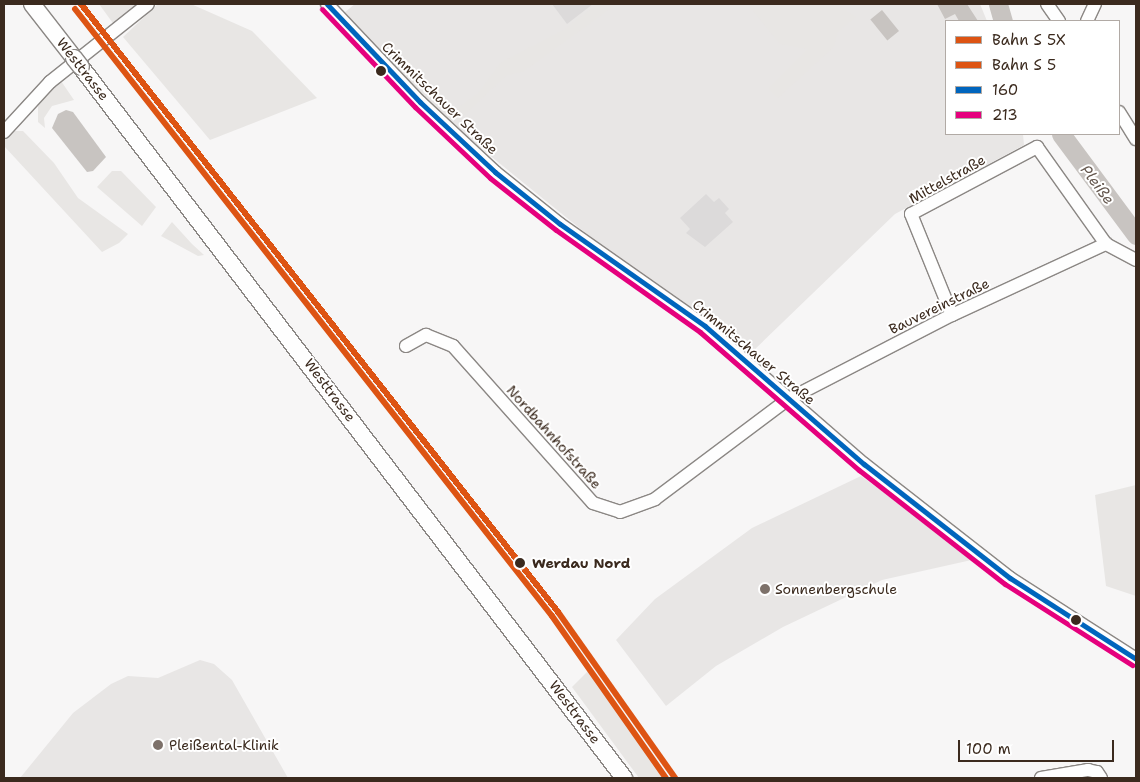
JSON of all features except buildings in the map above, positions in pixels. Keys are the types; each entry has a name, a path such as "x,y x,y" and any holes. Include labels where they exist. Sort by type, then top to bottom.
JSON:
{"main road":[{"name":"Westtrasse","path":"32,4 575,710 624,778"}],"street":[{"path":"4,132 50,82 148,4"},
{"name":"Crimmitschauer Straße","path":"327,4 420,102 495,172 560,224 705,326 787,400 1010,578 1136,659"},
{"path":"1047,4 1059,20"},
{"path":"1087,20 1095,4"},
{"path":"1120,114 1136,139"},
{"name":"Mittelstraße","path":"952,315 911,214 1037,146 1106,244"},
{"path":"1106,244 1136,260"},
{"name":"Bauvereinstraße","path":"787,400 952,315 1106,244"},
{"name":"Nordbahnhofstraße","path":"406,346 426,335 453,346 594,503 620,512 655,499 787,400"},
{"path":"1041,778 1088,770 1101,778"}],"shaded area":[{"path":"99,4 137,4 115,26"},
{"path":"158,4 191,4 252,31 317,98 210,140 123,37"},
{"path":"355,4 980,4 987,20 945,20 945,135 1023,135 1024,145 895,214 752,352 593,239 456,128 339,17"},
{"path":"597,4 617,4 523,72 507,75 458,121 453,111 478,93 500,63 565,29"},
{"path":"747,4 836,4 856,17 838,32 834,47 778,98 768,88 807,49 780,44"},
{"path":"937,4 967,4 977,20 958,20 955,14 945,19"},
{"path":"882,10 899,31 887,40 870,19"},
{"path":"61,81 74,100 52,106 44,118 45,128 38,122 38,104"},
{"path":"66,110 73,112 106,157 93,171 87,172 52,128 58,114"},
{"path":"11,131 23,131 54,163 78,198 128,234 119,243 102,252 4,146 4,138"},
{"path":"112,171 121,171 156,207 142,226 97,187"},
{"path":"172,222 204,255 198,256 161,236"},
{"name":"Sonnenbergschule","path":"861,476 976,559 882,580 783,627 716,666 666,706 616,640 655,599 752,528"},
{"path":"1136,485 1136,596 1106,586 1095,495"},
{"name":"Pleißental-Klinik","path":"200,660 214,664 232,680 288,778 20,778 73,713 111,684 128,676 158,678"},
{"path":"591,668 666,778 639,778 572,687"}],"waterway":[{"name":"Pleiße","path":"998,4 1003,20"},
{"name":"Pleiße","path":"1062,135 1136,235"}],"transit line":[{"path":"81,4 558,612 675,778"},
{"name":"160","path":"327,4 420,102 495,172 560,224 705,326 864,464 1010,578 1136,659"},
{"path":"75,9 552,616 666,778"},
{"name":"213","path":"322,9 415,107 490,178 556,230 700,332 859,470 1005,584 1132,665"}],"place":[{"name":"Werdau Nord","path":"520,563"},
{"name":"Sonnenbergschule","path":"765,589"},
{"name":"Pleißental-Klinik","path":"158,745"}]}
